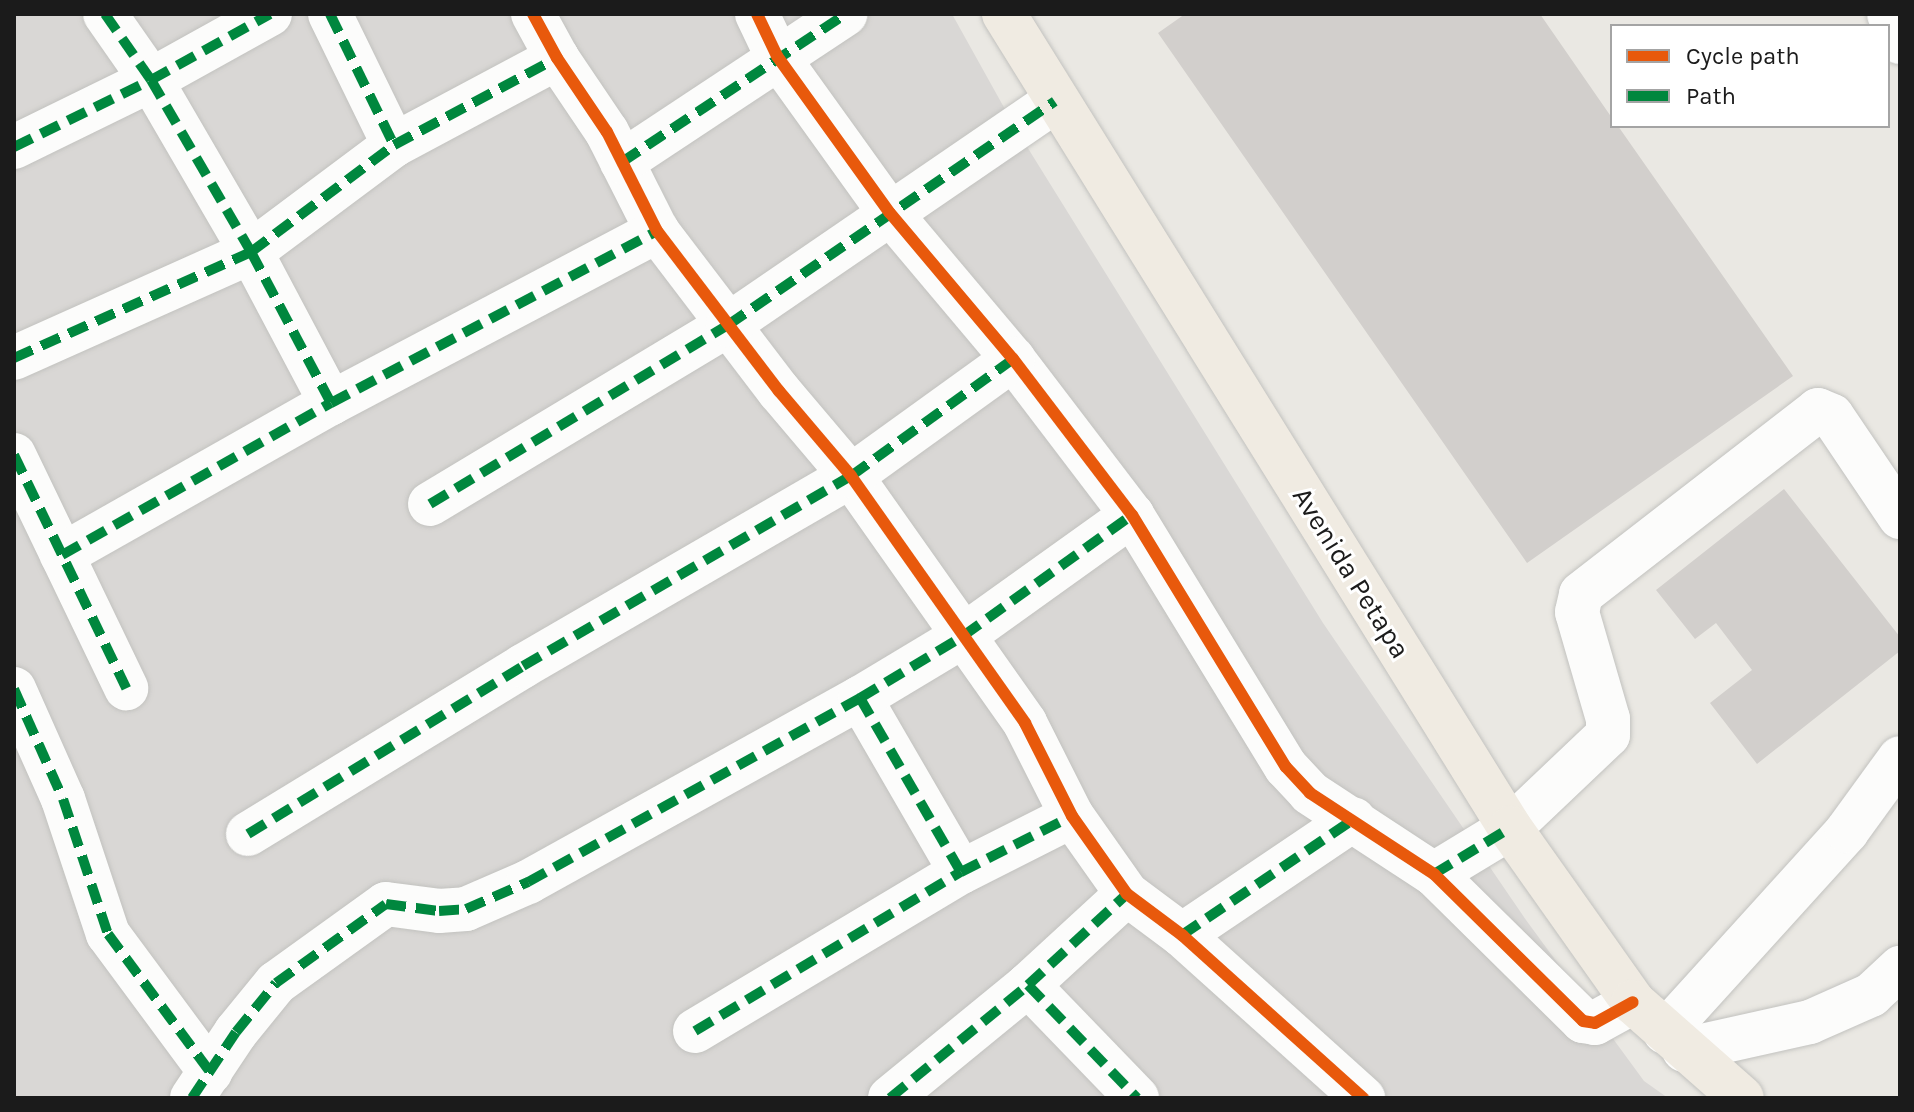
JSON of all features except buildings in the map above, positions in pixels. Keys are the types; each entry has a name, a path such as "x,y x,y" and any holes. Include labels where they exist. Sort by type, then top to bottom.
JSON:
{"main road":[{"name":"Avenida Petapa","path":"1004,14 1055,101 1510,828 1633,1002 1742,1098"}],"street":[{"path":"105,14 151,80 251,252 331,403"},
{"path":"14,147 151,80 270,14"},
{"path":"330,14 394,145"},
{"path":"533,14 557,58 607,132 657,231 728,325 851,476 1025,723 1072,816 1127,894 1182,935 1363,1098"},
{"path":"757,14 777,56 890,213 1013,359 1132,515 1286,767 1310,793 1434,874 1583,1021 1595,1023 1633,1002"},
{"path":"622,162 777,56 846,14"},
{"path":"1889,14 1900,42"},
{"path":"14,358 251,252 394,145 557,58"},
{"path":"430,504 728,325 1055,101"},
{"path":"62,555 331,403 657,231"},
{"path":"248,834 523,666 851,476 1013,359"},
{"path":"1434,874 1510,828 1608,735 1608,719 1577,612 1581,594 1818,410 1832,416 1900,517"},
{"path":"14,455 126,688"},
{"path":"14,689 63,799 108,934 201,1085 236,1032 276,983 386,904 439,911 466,909 528,882 860,698 963,636 1132,515"},
{"path":"860,698 961,872"},
{"path":"1674,1041 1847,831 1900,758"},
{"path":"695,1031 961,872 1072,816"},
{"path":"1182,935 1354,819"},
{"path":"903,1095 1127,894"},
{"path":"1674,1041 1810,1022 1871,995 1900,968"},
{"path":"1028,985 1137,1098"}],"shaded area":[{"path":"14,14 952,14 1016,129 1323,623 1526,920 1644,1081 1668,1098 14,1098"}],"marked path":[{"path":"105,14 151,80 251,252 331,403"},
{"path":"14,147 151,80 270,14"},
{"path":"330,14 394,145"},
{"path":"622,162 846,14"},
{"path":"14,358 251,252 394,145 557,58"},
{"path":"430,504 728,325 1055,101"},
{"path":"62,555 331,403 657,231"},
{"path":"248,834 523,666 851,476 1013,359"},
{"path":"14,455 126,688"},
{"path":"192,1098 236,1032 276,983 386,904 439,911 466,909 528,882 860,698 963,636 1132,515"},
{"path":"14,689 63,799 108,934 210,1072"},
{"path":"860,698 961,872"},
{"path":"695,1031 961,872 1072,816"},
{"path":"1182,935 1354,819"},
{"path":"1434,874 1510,828"},
{"path":"890,1098 1028,985 1127,894"},
{"path":"1028,985 1137,1098"}],"cycle path":[{"path":"533,14 557,58 607,132 657,231 779,391 851,476 1025,723 1072,816 1127,894 1182,935 1363,1098"},
{"path":"757,14 777,56 890,213 1013,359 1132,515 1286,767 1310,793 1434,874 1583,1021 1595,1023 1633,1002"}]}
